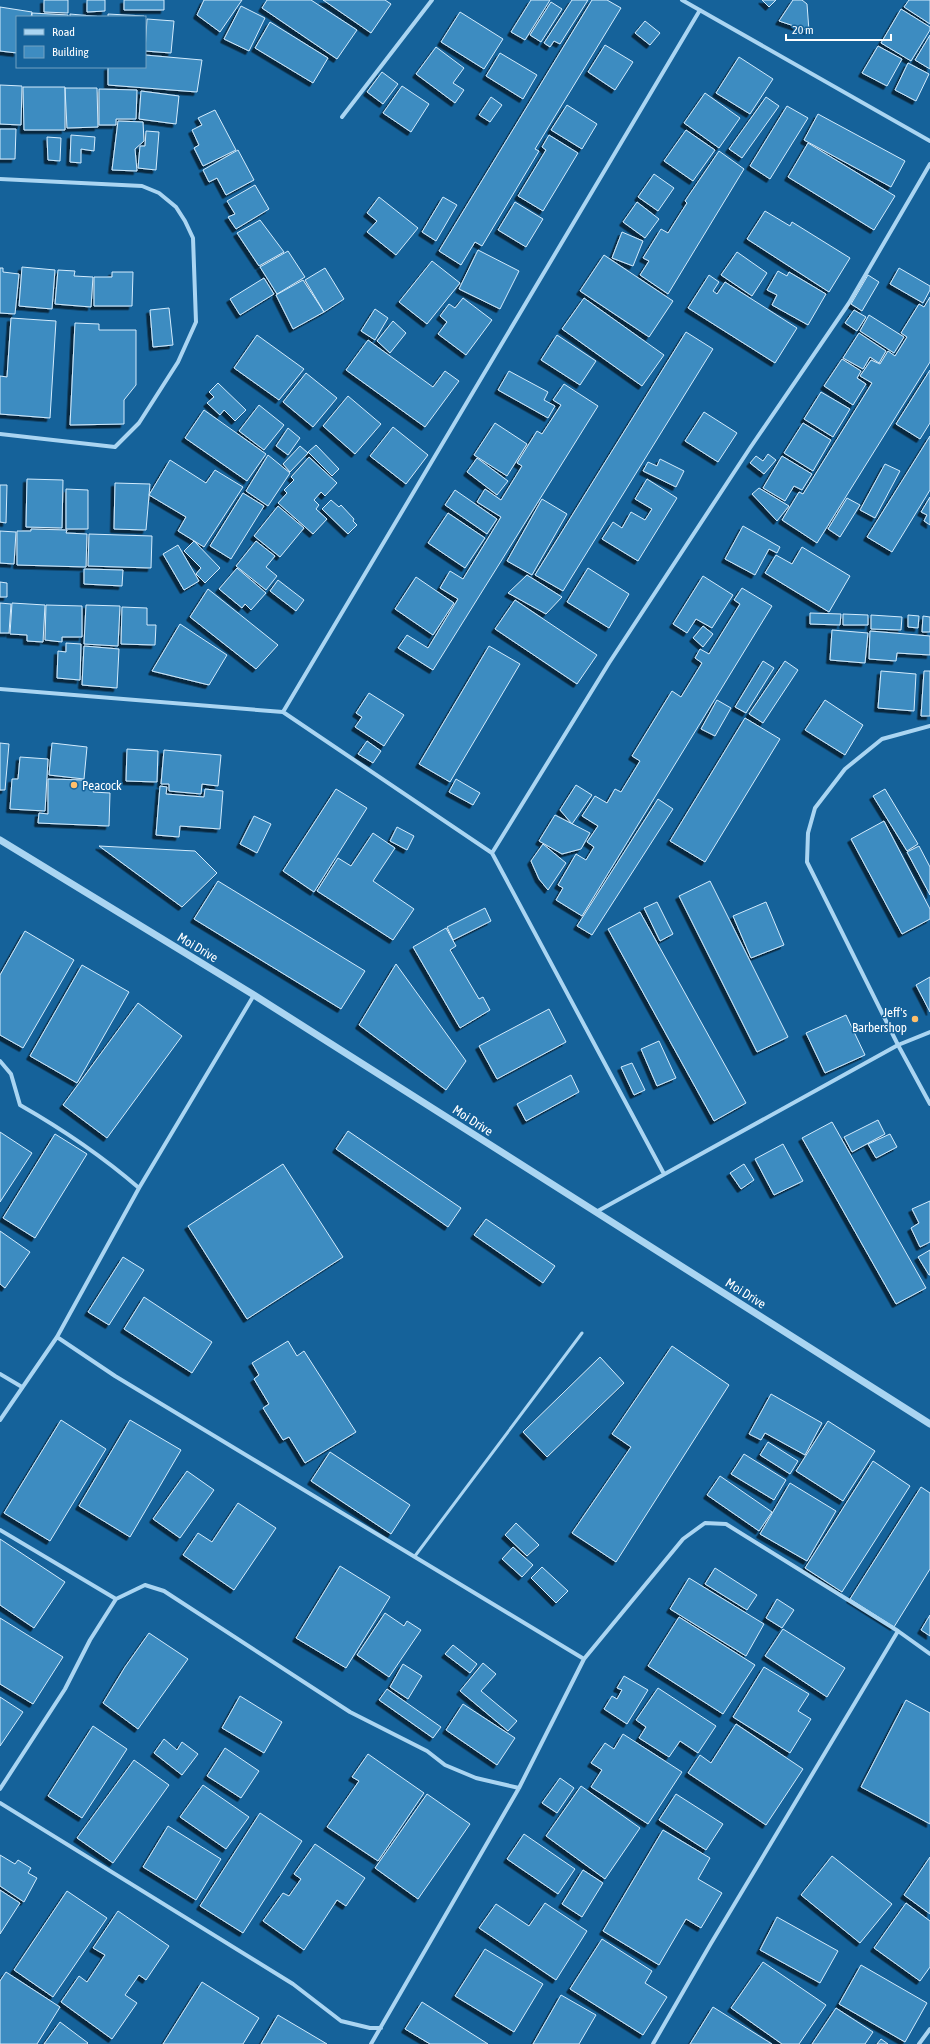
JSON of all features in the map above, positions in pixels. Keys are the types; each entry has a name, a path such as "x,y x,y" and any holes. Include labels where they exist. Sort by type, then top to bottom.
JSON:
{"street":[{"path":"342,117 432,0"},
{"path":"682,0 930,141"},
{"path":"283,712 700,10"},
{"path":"492,853 609,663 750,448 849,303 930,164"},
{"path":"0,179 142,186 158,193 176,207 193,238 196,322 178,362 160,391 139,423 115,446 0,434"},
{"path":"0,689 283,712 492,853 664,1174"},
{"path":"930,726 882,739 845,769 815,808 808,833 807,862 898,1045 930,1104"},
{"name":"Moi Drive","path":"0,840 254,995 930,1424"},
{"path":"0,1420 57,1337 139,1188 254,995"},
{"path":"595,1212 898,1045 930,1032"},
{"path":"0,1061 11,1074 20,1105 50,1122 117,1169 139,1188"},
{"path":"57,1337 115,1376 584,1659"},
{"path":"0,1374 22,1387"},
{"path":"371,2044 519,1788 584,1659 683,1539 705,1523 726,1524 898,1631 930,1654"},
{"path":"0,1530 116,1599"},
{"path":"0,1789 65,1689 90,1640 116,1599 144,1585 164,1591 350,1712 427,1751 445,1765 476,1778 519,1788"},
{"path":"653,2044 710,1945 898,1631"},
{"path":"0,1803 293,1984 342,2021 370,2028 381,2028"},
{"path":"919,2044 930,2029"}],"lane":[{"path":"415,1556 582,1333"}],"building":[{"path":"44,0 68,0 68,13 44,12"},
{"path":"87,0 105,0 105,11 87,12"},
{"path":"124,0 164,0 164,10 124,10"},
{"path":"204,0 242,0 220,32 197,15"},
{"path":"267,0 311,0 357,30 337,59 262,8"},
{"path":"323,0 385,0 391,4 371,33"},
{"path":"531,0 550,0 525,40 511,32"},
{"path":"572,0 588,0 560,44 554,41 550,47 544,43"},
{"path":"592,0 607,0 621,8 535,149 539,151 482,246 475,242 461,265 439,251"},
{"path":"762,0 776,0 769,7"},
{"path":"793,0 802,0 807,4 809,31 779,21"},
{"path":"909,0 930,0 930,24 904,7"},
{"path":"551,2 562,9 541,42 530,35"},
{"path":"241,6 265,18 249,51 224,39"},
{"path":"0,7 32,12 31,16 16,16 16,53 0,51"},
{"path":"901,9 930,27 930,30 911,61 881,43"},
{"path":"460,12 503,39 484,69 441,42"},
{"path":"32,13 68,15 68,16 32,16"},
{"path":"70,14 92,16 70,16"},
{"path":"108,14 144,16 108,16"},
{"path":"147,19 174,21 171,53 146,51"},
{"path":"645,21 660,33 650,45 635,33"},
{"path":"270,22 328,58 313,83 255,48"},
{"path":"930,35 930,69 915,60"},
{"path":"605,45 633,62 615,90 588,72"},
{"path":"878,46 902,59 887,86 862,73"},
{"path":"436,47 464,68 453,83 464,90 455,103 416,74"},
{"path":"500,53 537,75 523,99 486,76"},
{"path":"146,55 202,60 197,92 108,85 108,68 146,68"},
{"path":"739,57 773,79 750,114 716,93"},
{"path":"908,63 929,74 916,101 895,90"},
{"path":"382,72 398,84 383,104 367,92"},
{"path":"0,85 22,86 21,125 0,124"},
{"path":"402,86 429,104 411,132 383,113"},
{"path":"23,87 65,87 65,130 24,130"},
{"path":"65,88 97,88 98,127 67,128"},
{"path":"99,89 137,90 136,119 116,119 116,125 99,125"},
{"path":"141,91 179,96 176,124 139,119"},
{"path":"705,93 740,118 719,148 684,123"},
{"path":"491,97 502,105 490,122 479,115"},
{"path":"766,97 779,106 742,158 729,149"},
{"path":"567,105 597,124 582,149 551,130"},
{"path":"787,106 808,118 770,179 750,166"},
{"path":"215,110 236,150 203,166 194,148 199,145 192,130 202,125 198,118"},
{"path":"818,114 905,161 891,187 804,140"},
{"path":"118,121 143,122 144,141 135,149 137,171 112,170"},
{"path":"0,129 16,129 15,159 0,159"},
{"path":"686,130 715,150 693,181 664,161"},
{"path":"146,131 159,132 156,170 138,168 140,146 145,146"},
{"path":"71,135 95,137 94,151 81,149 81,163 70,162"},
{"path":"549,135 578,153 543,211 518,196 546,150 542,147"},
{"path":"47,137 61,138 60,161 48,160"},
{"path":"808,143 895,196 874,230 788,177"},
{"path":"238,150 254,180 226,195 217,178 209,182 203,170"},
{"path":"719,151 744,169 668,294 640,275 649,261 643,258 661,229 668,233 687,203 685,201"},
{"path":"654,174 674,188 658,211 638,197"},
{"path":"255,185 269,209 236,229 228,217 235,214 227,201"},
{"path":"379,197 418,228 396,255 367,232 377,221 367,213"},
{"path":"443,197 457,205 436,241 422,232"},
{"path":"515,202 543,219 526,247 498,230"},
{"path":"637,202 659,219 645,238 623,222"},
{"path":"765,211 790,226 792,222 850,258 829,292 747,239"},
{"path":"260,220 284,252 259,266 237,233"},
{"path":"622,232 643,241 633,266 612,258"},
{"path":"478,250 519,271 500,309 459,289"},
{"path":"288,251 305,277 277,294 260,267"},
{"path":"737,252 767,273 752,296 721,275"},
{"path":"604,255 673,301 649,337 580,291"},
{"path":"432,261 460,283 427,324 399,302"},
{"path":"22,267 55,270 52,309 19,306"},
{"path":"0,268 3,268 3,272 19,274 15,314 0,313"},
{"path":"325,268 344,299 324,312 305,280"},
{"path":"899,268 930,286 930,290 923,303 890,284"},
{"path":"58,270 75,271 74,276 93,277 91,307 55,304"},
{"path":"778,271 787,276 789,272 826,294 808,325 772,305 777,295 767,290"},
{"path":"112,272 133,272 132,306 94,306 94,277 112,277"},
{"path":"709,275 719,282 713,291 717,294 725,282 797,328 775,363 688,308"},
{"path":"868,275 879,282 862,311 851,304"},
{"path":"264,278 274,294 240,315 230,299"},
{"path":"303,280 324,312 293,329 276,295"},
{"path":"930,297 930,362 817,543 782,520 799,492 803,494 872,383 860,376 871,360 880,364 888,351 895,356 907,337 901,333 919,304 924,307"},
{"path":"463,298 492,320 466,355 438,334 447,322 440,316 449,304 455,308"},
{"path":"584,298 664,355 642,386 562,329"},
{"path":"169,308 173,345 153,347 150,310"},
{"path":"375,309 388,318 375,340 361,331"},
{"path":"854,310 866,317 857,331 845,323"},
{"path":"869,315 904,337 894,353 860,331"},
{"path":"11,318 56,321 50,418 0,414 0,376 7,377"},
{"path":"393,321 406,333 390,353 377,341"},
{"path":"75,323 99,324 99,330 136,330 136,385 124,400 124,424 70,425"},
{"path":"686,332 713,349 563,591 535,575"},
{"path":"859,333 886,351 879,363 870,357 863,369 843,358"},
{"path":"257,335 304,369 279,400 234,368"},
{"path":"557,335 596,361 580,385 541,360"},
{"path":"368,340 433,387 445,371 459,381 425,427 346,370"},
{"path":"842,359 861,371 857,378 866,384 853,405 824,386"},
{"path":"930,370 930,423 920,439 896,424"},
{"path":"509,371 548,392 544,400 555,406 548,418 498,390"},
{"path":"306,373 337,398 313,427 283,402"},
{"path":"218,383 246,410 235,421 224,410 220,415 207,403 214,397 209,392"},
{"path":"564,384 598,406 433,670 398,648 407,635 428,648 458,599 440,588 450,571 463,579 501,517 477,502 485,489 501,500 522,466 517,463 537,431 542,434 561,405 553,400"},
{"path":"821,392 850,409 833,437 804,419"},
{"path":"348,396 381,424 355,454 323,426"},
{"path":"259,405 284,425 264,450 239,431"},
{"path":"204,410 266,454 247,481 185,438"},
{"path":"704,412 737,433 718,462 685,441"},
{"path":"495,423 527,444 507,476 474,455"},
{"path":"803,423 831,440 813,471 784,453"},
{"path":"393,427 428,455 406,484 370,456"},
{"path":"288,428 300,438 288,455 276,446"},
{"path":"930,436 930,490 892,552 867,537"},
{"path":"316,445 339,469 332,476 308,452"},
{"path":"300,446 308,453 290,472 283,464"},
{"path":"768,454 776,460 764,474 750,463 756,456 763,461"},
{"path":"268,455 290,473 268,506 246,491"},
{"path":"782,456 812,474 802,490 794,486 785,501 763,488"},
{"path":"309,457 337,483 325,496 321,492 314,500 319,505 316,509 327,519 313,534 278,503 287,493 284,490 294,480 291,477"},
{"path":"477,458 508,481 497,495 467,472"},
{"path":"660,459 684,471 676,487 643,471 648,462 657,466"},
{"path":"170,460 206,483 215,470 243,487 204,547 178,531 186,517 149,495"},
{"path":"885,464 900,471 875,518 860,510"},
{"path":"27,479 63,480 62,528 26,527"},
{"path":"647,479 677,498 638,561 602,539 613,522 622,528 631,512 645,520 652,509 635,499"},
{"path":"115,483 150,484 146,530 114,529"},
{"path":"0,485 7,485 6,523 0,522"},
{"path":"759,488 789,506 777,521 752,494"},
{"path":"66,489 88,490 88,529 66,529"},
{"path":"455,490 497,519 487,534 445,505"},
{"path":"243,493 264,506 231,559 210,546"},
{"path":"930,497 930,525 924,521 927,515 921,512"},
{"path":"847,498 860,505 840,537 828,529"},
{"path":"542,499 567,514 532,575 507,561"},
{"path":"331,500 339,507 341,505 354,519 353,521 357,525 348,534 322,509"},
{"path":"278,506 304,528 280,557 254,536"},
{"path":"448,513 485,538 465,568 428,543"},
{"path":"743,526 780,547 777,553 769,549 755,575 725,559"},
{"path":"31,529 67,530 66,533 87,534 86,567 17,565 17,531 31,531"},
{"path":"0,531 16,532 14,564 0,563"},
{"path":"89,534 152,536 151,568 88,566"},
{"path":"194,541 220,568 205,583 196,574 201,568 184,551"},
{"path":"256,541 275,556 266,567 277,576 266,590 236,566"},
{"path":"178,545 199,581 184,590 163,554"},
{"path":"802,547 850,576 829,612 765,573 776,555 792,564"},
{"path":"237,568 266,593 251,610 245,604 242,608 219,589"},
{"path":"588,568 629,594 609,628 567,602"},
{"path":"84,569 123,570 122,586 84,584"},
{"path":"527,575 562,597 546,614 508,593"},
{"path":"703,576 733,595 712,628 696,619 687,633 673,624"},
{"path":"416,577 454,603 433,635 395,609"},
{"path":"278,580 304,600 296,611 270,591"},
{"path":"0,582 7,583 7,597 0,597"},
{"path":"742,588 772,606 582,916 556,900 563,888 558,885 576,854 586,860 594,847 587,842 598,826 582,816 595,796 607,803 615,789 621,792 640,761 632,756 672,691 681,697 702,663 695,658 700,649 709,654 740,604 734,600"},
{"path":"208,589 278,645 256,669 190,617"},
{"path":"515,600 597,655 577,684 495,629"},
{"path":"0,603 11,604 9,633 0,633"},
{"path":"12,603 45,605 43,642 27,641 27,635 10,634"},
{"path":"46,605 82,606 82,637 62,637 62,642 45,640"},
{"path":"86,605 120,606 118,646 84,644"},
{"path":"122,607 147,608 147,625 156,625 155,645 121,644"},
{"path":"810,613 841,614 840,625 810,624"},
{"path":"843,614 868,615 868,625 843,625"},
{"path":"871,615 902,617 901,630 871,629"},
{"path":"908,615 919,616 918,628 908,627"},
{"path":"923,616 930,617 930,632 922,632"},
{"path":"180,624 227,655 209,685 152,671"},
{"path":"703,626 713,634 703,647 693,638"},
{"path":"832,630 868,633 865,663 830,660"},
{"path":"870,631 930,636 930,655 897,653 896,661 869,659"},
{"path":"66,643 81,644 80,680 57,678 58,651 66,652"},
{"path":"84,646 119,649 117,688 82,685"},
{"path":"489,646 520,664 450,782 419,764"},
{"path":"763,661 774,668 746,713 735,707"},
{"path":"785,661 798,670 763,723 749,714"},
{"path":"881,671 916,674 914,711 878,708"},
{"path":"924,671 930,671 930,716 921,716"},
{"path":"369,693 404,715 384,746 355,727 362,717 356,713"},
{"path":"717,700 731,708 715,736 701,729"},
{"path":"825,700 863,725 845,755 805,730"},
{"path":"745,718 780,739 705,862 670,841"},
{"path":"367,741 381,751 373,763 358,754"},
{"path":"0,743 9,744 5,790 0,790"},
{"path":"52,743 87,747 84,779 49,775"},
{"path":"127,749 158,751 157,782 126,781"},
{"path":"164,750 221,755 218,786 202,784 201,794 169,791 169,784 161,784"},
{"path":"20,757 48,759 45,811 10,809 12,779 18,779"},
{"path":"48,779 84,780 84,785 94,785 93,792 110,793 109,826 38,823 39,813 48,814"},
{"path":"456,779 480,793 473,805 449,792"},
{"path":"576,785 592,795 572,824 560,810"},
{"path":"160,786 167,787 166,794 204,797 205,789 223,791 220,829 180,826 179,837 156,835"},
{"path":"336,789 367,808 314,892 283,871"},
{"path":"885,789 918,844 907,851 873,796"},
{"path":"658,799 673,809 592,935 577,926"},
{"path":"555,815 590,833 581,849 562,854 539,841"},
{"path":"254,816 271,824 257,853 240,844"},
{"path":"884,821 930,909 930,919 902,934 851,839"},
{"path":"397,827 414,836 407,850 390,841"},
{"path":"373,833 395,848 373,881 414,909 393,940 317,891 338,858 351,866"},
{"path":"543,844 566,863 548,890 539,879 531,861"},
{"path":"99,846 195,851 217,873 182,907"},
{"path":"919,846 930,867 930,895 907,852"},
{"path":"218,881 365,971 341,1009 194,919"},
{"path":"710,881 788,1037 757,1052 679,896"},
{"path":"657,902 673,934 660,941 644,908"},
{"path":"766,902 784,945 751,958 733,916"},
{"path":"485,908 491,921 453,940 447,927"},
{"path":"640,912 746,1103 714,1121 608,929"},
{"path":"446,928 456,946 450,950 479,999 483,997 490,1010 460,1028 413,947"},
{"path":"25,931 74,960 23,1048 0,1035 0,975"},
{"path":"396,964 466,1061 446,1090 359,1025"},
{"path":"82,965 129,992 77,1083 30,1056"},
{"path":"930,977 930,1012 916,985"},
{"path":"138,1003 182,1036 107,1138 63,1105"},
{"path":"549,1009 566,1042 497,1079 479,1046"},
{"path":"846,1015 865,1055 825,1073 806,1033"},
{"path":"659,1041 676,1078 657,1086 641,1049"},
{"path":"632,1063 645,1090 634,1095 621,1067"},
{"path":"571,1075 579,1092 526,1121 517,1104"},
{"path":"878,1120 885,1134 852,1152 844,1137"},
{"path":"832,1122 926,1288 896,1304 802,1138"},
{"path":"348,1131 461,1208 448,1227 336,1149"},
{"path":"0,1132 32,1153 0,1202"},
{"path":"55,1134 87,1154 35,1238 3,1218"},
{"path":"890,1134 897,1147 876,1158 868,1144"},
{"path":"783,1144 803,1181 774,1195 755,1159"},
{"path":"283,1164 343,1257 247,1319 188,1226"},
{"path":"744,1164 754,1180 741,1189 730,1173"},
{"path":"930,1201 930,1242 920,1247 911,1228 919,1223 912,1209"},
{"path":"486,1219 555,1266 543,1283 474,1235"},
{"path":"0,1231 30,1252 5,1288 0,1284"},
{"path":"930,1250 930,1275 929,1275 918,1257"},
{"path":"123,1257 144,1270 109,1325 88,1312"},
{"path":"144,1297 212,1342 192,1373 124,1329"},
{"path":"288,1341 297,1356 304,1351 356,1432 305,1463 289,1437 283,1440 263,1408 269,1404 254,1379 259,1375 252,1363"},
{"path":"672,1346 729,1385 616,1562 572,1533 631,1447 612,1434"},
{"path":"600,1357 624,1383 547,1457 523,1432"},
{"path":"771,1394 822,1423 805,1455 765,1433 761,1440 749,1434"},
{"path":"61,1420 106,1449 50,1541 4,1513"},
{"path":"130,1420 181,1450 130,1537 79,1506"},
{"path":"828,1421 875,1451 843,1501 796,1471"},
{"path":"768,1442 798,1461 790,1474 760,1455"},
{"path":"330,1452 410,1505 391,1534 311,1481"},
{"path":"744,1454 786,1480 774,1500 731,1474"},
{"path":"873,1461 910,1486 842,1592 805,1568"},
{"path":"187,1471 214,1490 180,1538 153,1519"},
{"path":"720,1476 772,1512 759,1531 707,1495"},
{"path":"790,1483 836,1511 807,1561 760,1534"},
{"path":"921,1487 930,1493 930,1569 894,1627 850,1599"},
{"path":"238,1503 276,1528 234,1590 183,1555 198,1533 212,1542"},
{"path":"516,1523 539,1545 527,1556 505,1535"},
{"path":"0,1539 65,1582 34,1628 0,1605"},
{"path":"513,1547 533,1565 522,1577 502,1559"},
{"path":"340,1566 390,1597 346,1668 296,1638"},
{"path":"542,1567 568,1591 556,1603 531,1578"},
{"path":"715,1568 757,1595 747,1610 705,1584"},
{"path":"689,1578 764,1624 746,1656 670,1609"},
{"path":"777,1599 794,1610 782,1628 766,1618"},
{"path":"385,1613 404,1626 407,1621 421,1630 389,1677 357,1655"},
{"path":"930,1615 930,1636 921,1630"},
{"path":"679,1617 755,1665 723,1714 648,1666"},
{"path":"0,1618 63,1657 33,1704 0,1684"},
{"path":"783,1629 845,1668 827,1697 765,1656"},
{"path":"149,1633 188,1659 138,1729 103,1703 125,1667"},
{"path":"453,1645 477,1664 470,1673 445,1654"},
{"path":"483,1663 496,1674 481,1691 517,1721 508,1731 460,1691"},
{"path":"403,1664 422,1676 408,1699 390,1687"},
{"path":"764,1667 809,1694 798,1711 811,1719 790,1753 733,1717"},
{"path":"624,1676 648,1690 627,1724 604,1709 612,1696 617,1699 622,1690 617,1688"},
{"path":"658,1688 716,1726 698,1753 680,1741 669,1757 639,1738 646,1727 636,1720"},
{"path":"387,1689 441,1727 433,1738 379,1700"},
{"path":"240,1696 282,1722 264,1753 222,1728"},
{"path":"0,1697 23,1712 0,1746"},
{"path":"906,1700 930,1713 930,1824 861,1787"},
{"path":"463,1704 515,1738 497,1765 446,1730"},
{"path":"736,1724 803,1769 766,1825 688,1773 700,1755 711,1763"},
{"path":"93,1726 127,1749 82,1818 48,1796"},
{"path":"623,1734 682,1772 648,1824 591,1787 602,1770 591,1763 605,1743 614,1749"},
{"path":"164,1739 177,1750 182,1742 198,1754 182,1775 154,1753"},
{"path":"225,1748 259,1771 241,1798 207,1776"},
{"path":"368,1754 424,1793 378,1861 327,1827 359,1781 352,1777"},
{"path":"134,1760 169,1785 113,1863 77,1838"},
{"path":"560,1778 574,1788 557,1813 542,1803"},
{"path":"203,1785 249,1817 226,1849 180,1817"},
{"path":"581,1786 640,1828 605,1879 546,1836"},
{"path":"427,1794 470,1824 418,1899 375,1868"},
{"path":"676,1794 723,1824 706,1850 659,1820"},
{"path":"260,1813 302,1841 243,1933 200,1906"},
{"path":"168,1826 221,1859 196,1900 143,1867"},
{"path":"663,1830 710,1858 698,1879 722,1893 701,1928 686,1919 659,1965 603,1931"},
{"path":"524,1834 575,1869 558,1894 507,1859"},
{"path":"315,1844 365,1878 346,1906 337,1900 304,1950 263,1921 283,1893 289,1896 301,1879 294,1874"},
{"path":"0,1855 15,1864 18,1860 31,1868 28,1873 37,1878 24,1902 0,1886"},
{"path":"832,1856 892,1904 860,1943 801,1895"},
{"path":"930,1857 930,1914 904,1895"},
{"path":"583,1870 603,1883 582,1917 562,1904"},
{"path":"0,1890 20,1903 0,1934"},
{"path":"67,1891 107,1918 53,1997 14,1970"},
{"path":"545,1903 587,1931 556,1980 479,1928 496,1904 529,1926"},
{"path":"906,1903 930,1921 930,1967 920,1981 874,1948"},
{"path":"118,1911 169,1946 146,1980 139,1975 125,1995 137,2003 112,2039 61,2002 79,1976 87,1982 105,1955 93,1948"},
{"path":"777,1917 838,1951 820,1983 760,1950"},
{"path":"602,1939 652,1971 645,1983 667,1997 643,2035 570,1989"},
{"path":"485,1949 543,1984 514,2032 455,1996"},
{"path":"763,1962 826,2005 799,2044 782,2044 731,2008"},
{"path":"861,1965 927,2003 905,2042 839,2004"},
{"path":"6,1972 60,2007 37,2044 0,2044 0,1981"},
{"path":"202,1982 259,2018 243,2044 163,2044"},
{"path":"561,1995 596,2015 579,2044 533,2044"},
{"path":"422,2002 488,2044 430,2044 405,2029"},
{"path":"713,2007 772,2044 690,2044"},
{"path":"836,2008 873,2032 865,2044 812,2044"},
{"path":"278,2015 327,2044 261,2044"},
{"path":"60,2022 88,2043 44,2044"},
{"path":"881,2039 888,2044 877,2044"}],"place":[{"name":"Peacock","path":"74,785"},
{"name":"Jeff's Barbershop","path":"915,1019"}]}
